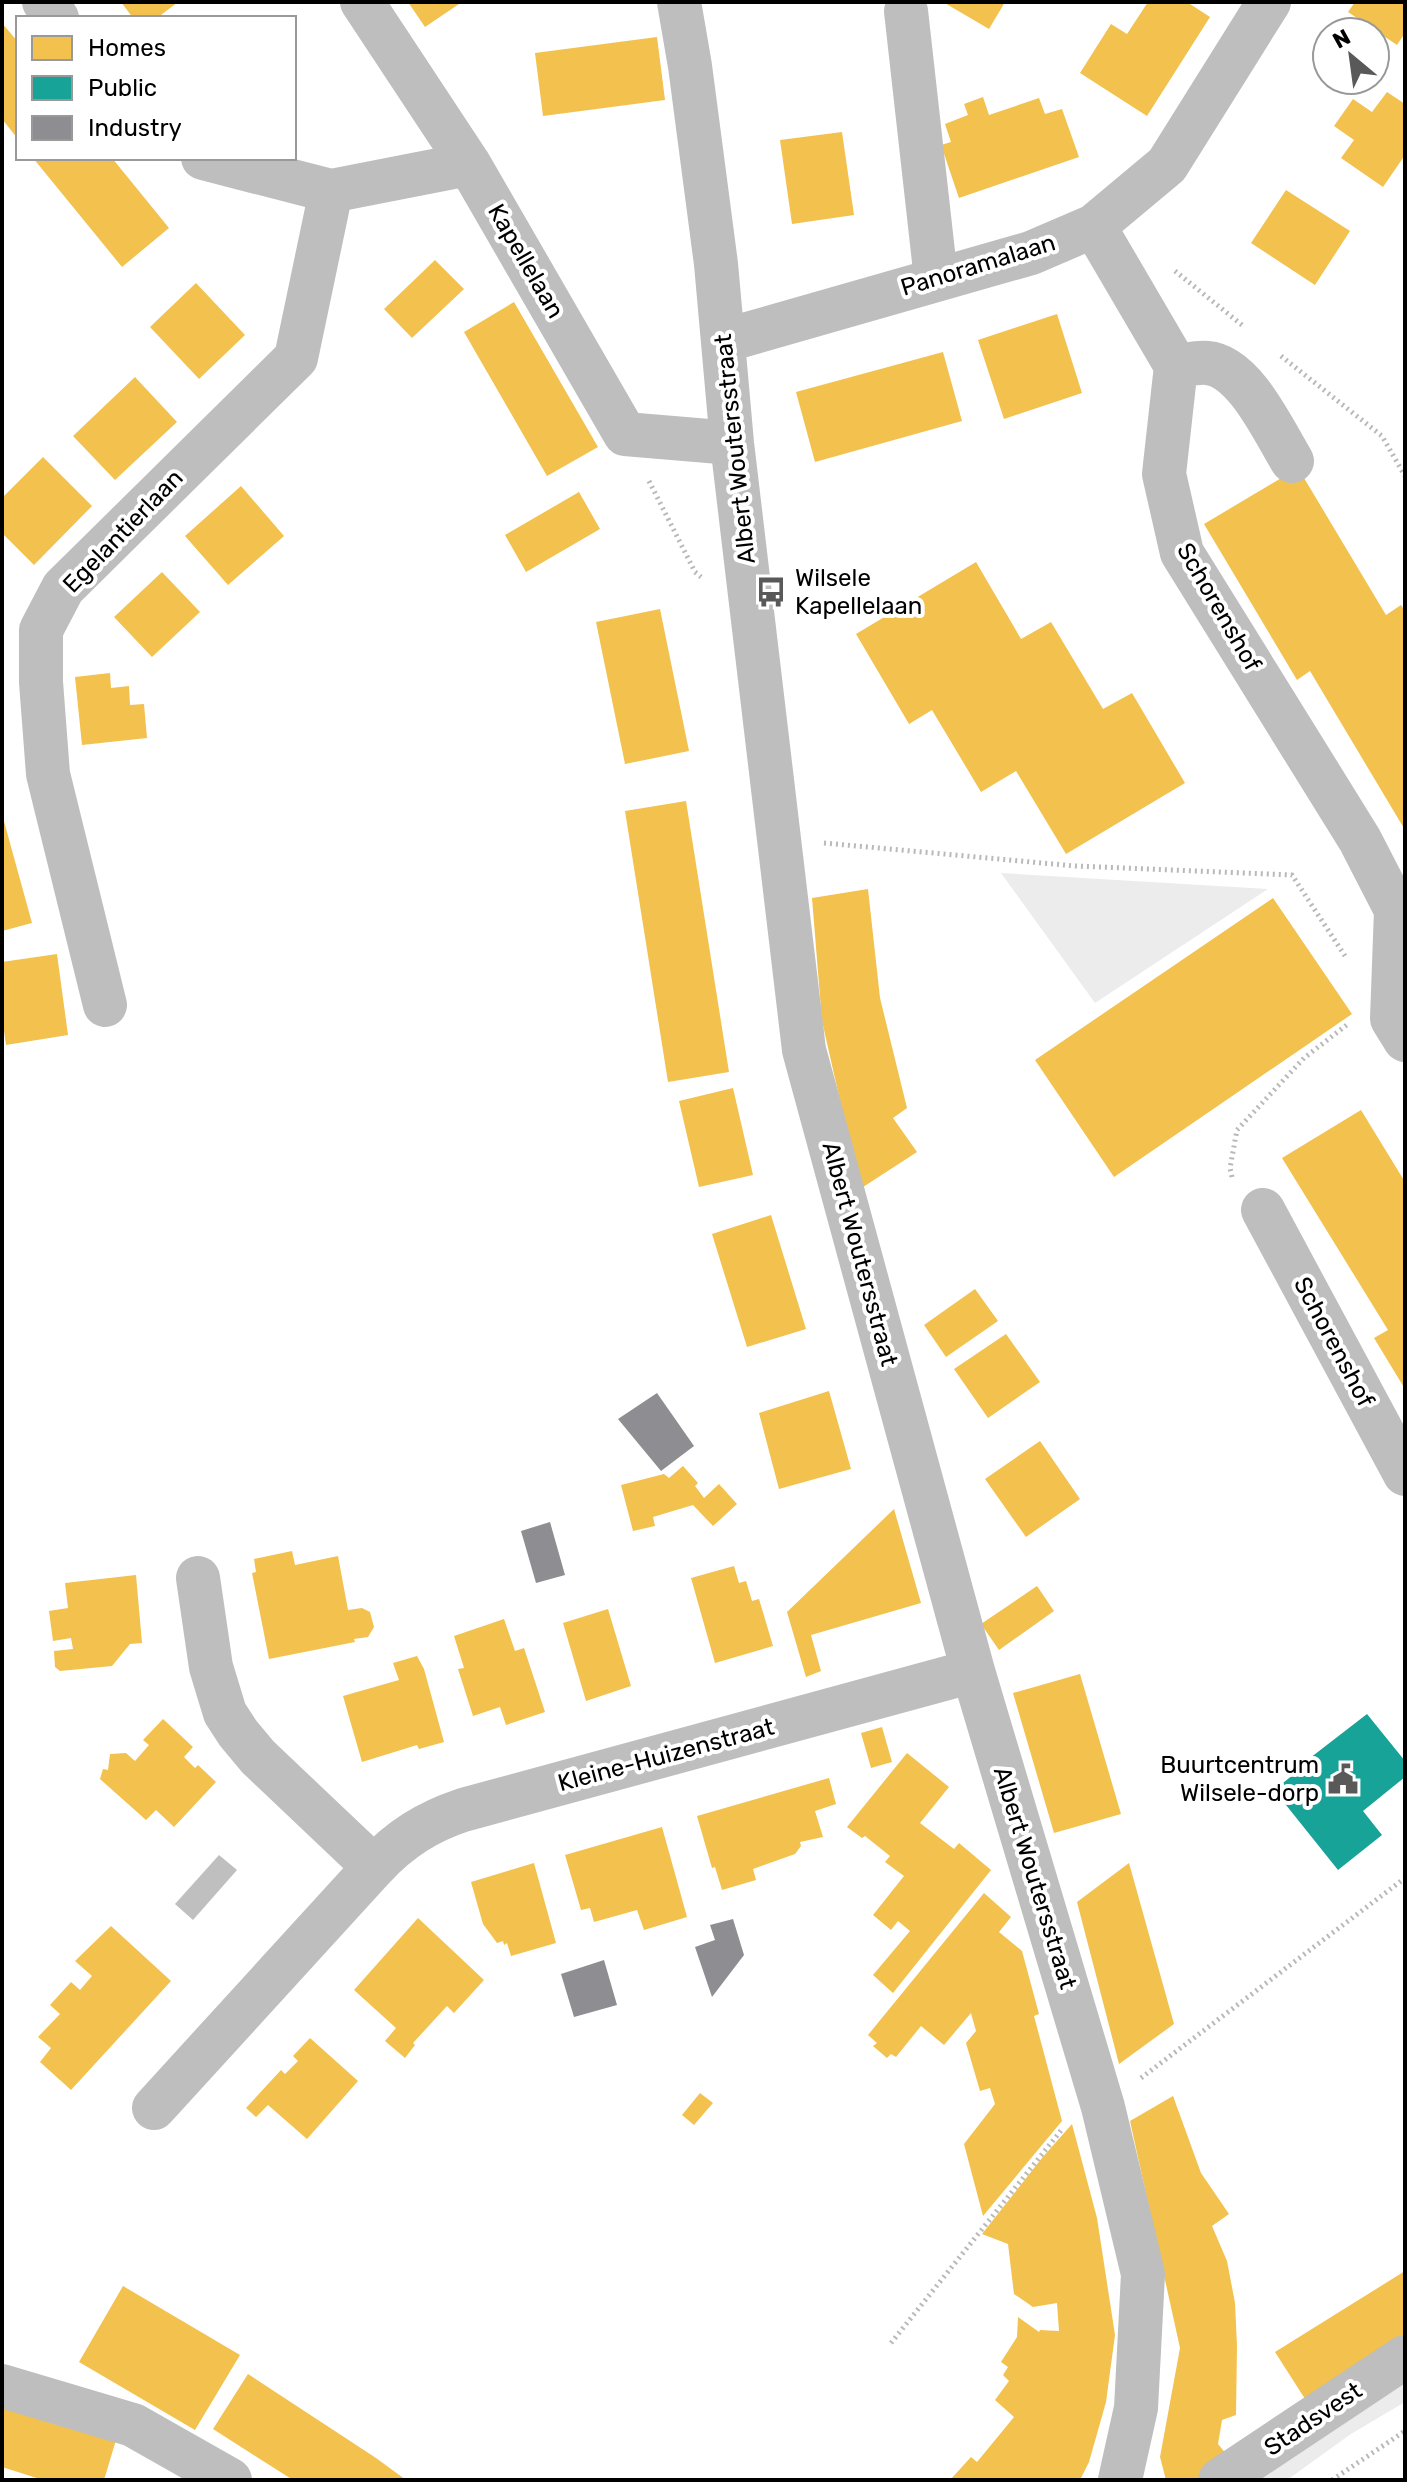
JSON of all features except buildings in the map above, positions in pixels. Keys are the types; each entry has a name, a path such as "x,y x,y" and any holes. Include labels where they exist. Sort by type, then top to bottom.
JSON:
{"street":[{"name":"Kapellelaan","path":"362,2 469,164 625,434"},
{"name":"Albert Woutersstraat","path":"679,2 716,264 732,443 804,1050 973,1671 1103,2107 1143,2274 1136,2408 1120,2480"},
{"name":"Panoramalaan","path":"723,341 1031,253 1094,226 1167,165 1269,2"},
{"path":"906,11 936,279"},
{"path":"211,160 331,191 469,164"},
{"name":"Egelantierlaan","path":"105,1005 48,774 41,682 41,630 63,588 296,358 331,191"},
{"path":"1094,226 1176,366 1209,363 1230,371 1251,393 1292,461"},
{"name":"Schorenshof","path":"1176,366 1164,474 1182,553 1360,840 1401,912"},
{"path":"625,434 732,443"},
{"path":"1401,912 1392,1019 1405,1040"},
{"name":"Schorenshof","path":"1263,1210 1405,1474"},
{"path":"198,1578 211,1667 225,1713 258,1757 374,1867"},
{"name":"Kleine-Huizenstraat","path":"154,2108 374,1867 407,1836 440,1818 973,1671"},
{"name":"Stadsvest","path":"1220,2480 1405,2357"},
{"path":"2,2386 133,2425 230,2480"}],"path":[{"path":"625,434 695,572 753,615"},
{"path":"779,839 1075,866 1292,875 1350,964"},
{"path":"1263,1210 1241,1219 1230,1168 1237,1130 1304,1058 1352,1021"},
{"path":"891,2343 1069,2121 1103,2107 1405,1878"},
{"path":"1332,2480 1405,2431"}],"shaded area":[{"path":"1001,873 1268,889 1095,1003"},
{"path":"219,1855 237,1870 193,1920 175,1904"},
{"path":"1405,2372 1405,2402 1351,2434 1287,2480 1241,2480"}],"place":[{"name":"Wilsele Kapellelaan","path":"771,592"},
{"name":"Buurtcentrum Wilsele-dorp","path":"1343,1779"}]}
